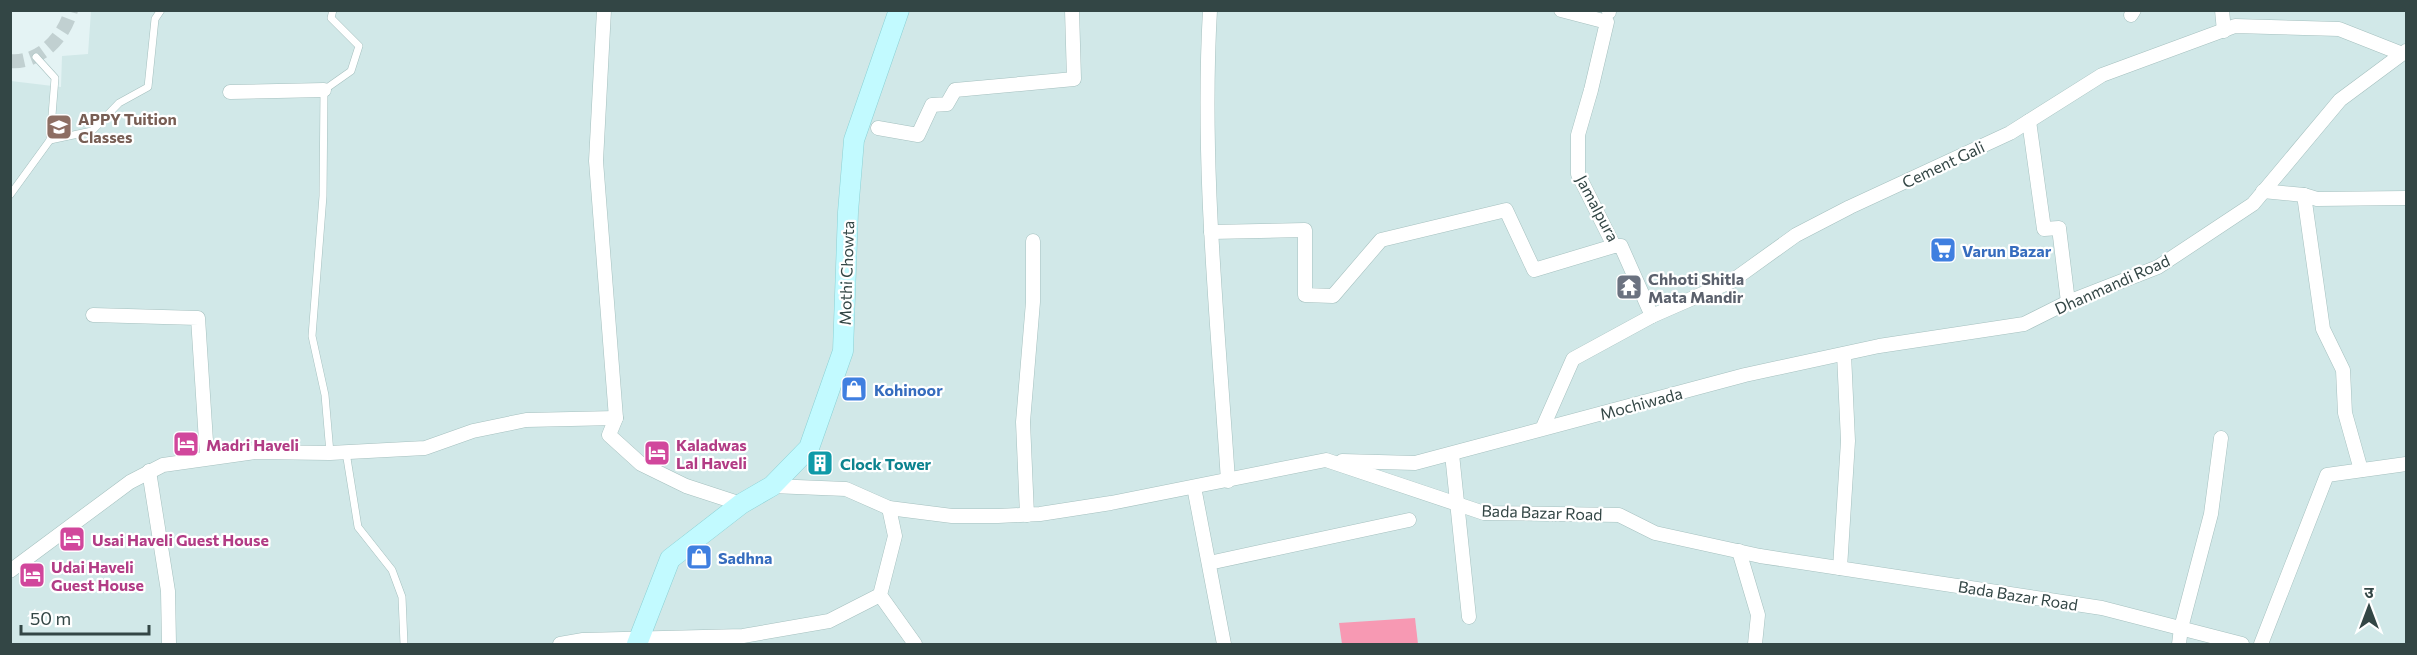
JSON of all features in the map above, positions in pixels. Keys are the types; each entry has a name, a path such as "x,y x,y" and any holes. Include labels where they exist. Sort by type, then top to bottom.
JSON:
{"main road":[{"name":"Mothi Chowta","path":"637,642 670,559 741,504 772,486 809,448 843,351 848,212 855,140 899,10"}],"street":[{"path":"604,10 596,161 616,418 609,435 641,464 686,486 741,504"},
{"path":"878,128 918,135 932,105 947,104 955,90 1074,79 1072,10"},
{"path":"1210,10 1206,67 1211,232 1228,481"},
{"path":"1561,10 1608,15"},
{"path":"2222,10 2224,31"},
{"name":"Jamalpura","path":"1608,15 1578,135 1578,174 1614,246 1621,246 1652,316"},
{"name":"Cement Gali","path":"1544,428 1573,359 1652,316 1732,281 1796,235 2010,133 2102,75 2235,26 2339,29 2403,52"},
{"name":"Dhanmandi Road","path":"1956,334 2024,324 2068,302 2158,267 2253,204 2340,100 2403,52"},
{"path":"230,92 324,90"},
{"path":"2028,121 2044,229 2059,228 2068,302"},
{"path":"2263,191 2304,195 2317,199 2406,198"},
{"path":"2304,195 2323,329 2343,370 2345,413 2361,470"},
{"path":"1211,232 1305,230 1305,295 1333,296 1381,240 1506,210 1534,270 1614,246"},
{"path":"1027,515 1023,422 1033,302 1033,241"},
{"path":"93,315 198,318 207,457"},
{"name":"Mochiwada","path":"1326,460 1415,463 1498,443 1544,428 1745,375 1956,334"},
{"path":"1840,568 1848,441 1844,354"},
{"path":"10,571 58,538 100,503 149,471 207,457 255,452 330,453 425,448 473,431 526,420 616,418"},
{"path":"2179,645 2181,628 2211,514 2221,438"},
{"path":"1452,454 1469,616"},
{"path":"772,486 846,489 889,508 952,516 1027,515 1228,481 1326,460"},
{"name":"Bada Bazar Road","path":"1326,460 1484,513 1618,515 1655,533 1739,551 2102,608 2242,645"},
{"path":"2260,645 2327,475 2406,464"},
{"path":"149,471 168,591 169,645"},
{"path":"1194,487 1224,645"},
{"path":"560,645 583,640 637,642 743,636 829,621 880,595 895,536 889,508"},
{"path":"1209,562 1409,520"},
{"path":"1739,551 1758,615 1755,645"},
{"path":"880,595 915,645"}],"lane":[{"path":"50,140 92,131 119,103 148,87 155,19 161,10"},
{"path":"330,453 325,395 312,336 323,196 324,90 351,71 359,46 331,18 333,10"},
{"path":"10,195 50,140 55,78 36,57"},
{"path":"346,452 358,527 392,570 402,597 404,645"}],"shaded area":[{"path":"91,11 2406,11 2406,644 11,644 11,81 61,87 62,56 88,54"},
{"path":"1415,618 1418,644 1342,644 1339,623"}],"building":[{"name":"Clock Tower","path":"816,454 824,454 829,459 827,470 816,472 811,467 811,459"}],"tunnel":[{"path":"10,61 31,58 49,47 63,30 71,10"}],"place":[{"name":"APPY Tuition Classes","path":"59,127"},
{"name":"Varun Bazar","path":"1943,250"},
{"name":"Chhoti Shitla Mata Mandir","path":"1629,287"},
{"name":"Kohinoor","path":"854,389"},
{"name":"Madri Haveli","path":"186,444"},
{"name":"Kaladwas Lal Haveli","path":"657,453"},
{"name":"Clock Tower","path":"820,463"},
{"name":"Usai Haveli Guest House","path":"72,539"},
{"name":"Sadhna","path":"699,557"},
{"name":"Udai Haveli Guest House","path":"32,575"}]}
